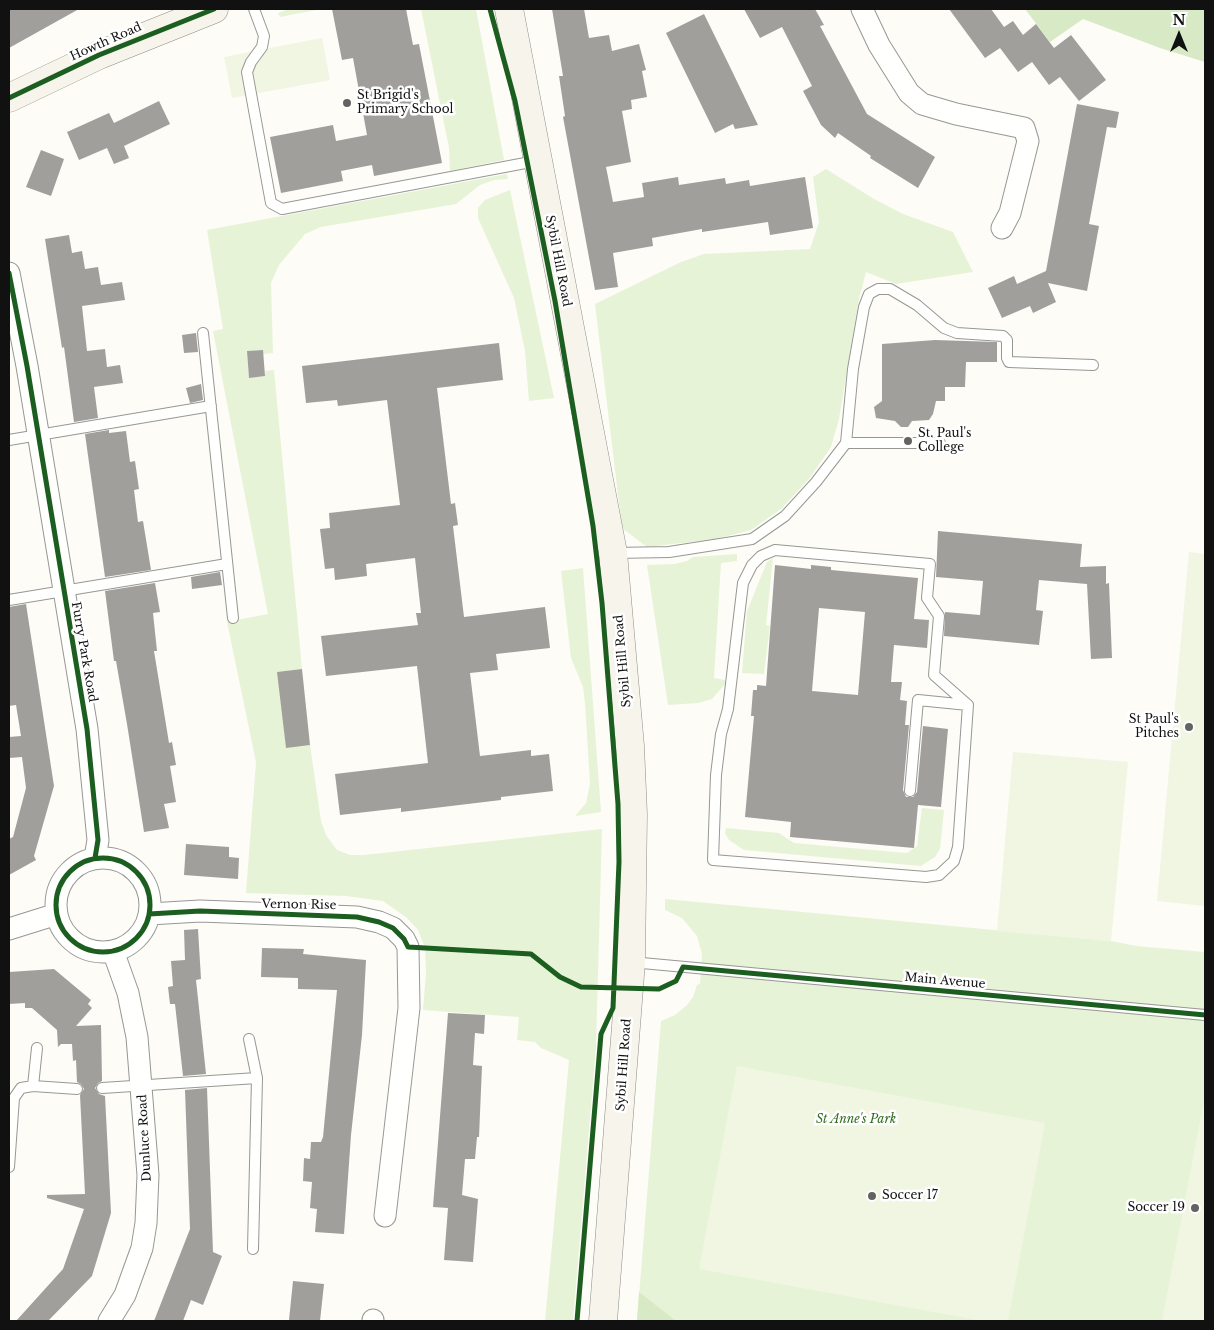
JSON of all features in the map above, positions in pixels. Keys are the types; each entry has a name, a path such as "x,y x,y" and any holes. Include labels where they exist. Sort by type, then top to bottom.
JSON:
{"main road":[{"name":"Howth Road","path":"9,98 99,55 214,9"},
{"name":"Sybil Hill Road","path":"509,9 613,553 630,746 633,814 631,962 603,1321"}],"street":[{"path":"862,9 878,45 909,93 922,104 956,114 1024,128 1028,141 1010,213 1002,228"},
{"name":"Furry Park Road","path":"9,273 87,729 94,782 98,840 95,858"},
{"path":"95,858 110,858 125,862 137,872 146,884 150,899 149,914 144,927 136,938 113,951 96,951 82,947 71,939 62,928 56,914 56,899 60,885 68,872 81,863 95,858"},
{"name":"Vernon Rise","path":"149,914 200,911 357,917 379,922 393,928 404,939 408,947 409,1008 385,1216"},
{"path":"9,928 56,914"},
{"name":"Dunluce Road","path":"109,1321 125,1295 142,1248 146,1223 148,1175 137,1037 128,993 113,951"}],"lane":[{"path":"254,9 264,36 262,47 251,62 247,72 271,203 282,209 539,160"},
{"path":"613,553 669,552 712,547 752,539 785,516 816,482 846,443 853,368 864,307 869,294 878,289 890,290 916,305 944,328 957,333 1003,336 1007,340 1007,358 1009,362 1093,365"},
{"path":"203,333 233,618"},
{"path":"9,440 211,406"},
{"path":"846,443 940,443"},
{"path":"775,550 930,564 927,598 940,616 934,675 968,705 958,847 954,861 938,875 926,877 713,860 716,775 721,734 728,709 743,583 752,565 761,556 775,550"},
{"path":"9,600 227,564"},
{"path":"910,791 918,700 968,705"},
{"name":"Main Avenue","path":"631,962 1205,1016"},
{"path":"248,1039 257,1078 253,1249"},
{"path":"33,1086 37,1048"},
{"path":"102,1088 257,1078"},
{"path":"9,1167 14,1098 21,1088 33,1086 77,1089"}],"green space":[{"path":"289,9 321,9 280,17 278,13"},
{"path":"421,9 476,9 504,160 450,171 449,148"},
{"path":"1025,9 1205,9 1205,62 1160,48 1083,19 1050,42"},
{"path":"322,38 330,80 232,98 224,57"},
{"path":"826,169 874,199 903,214 953,232 973,272 896,284 866,272 859,299 839,419 831,447 809,479 781,509 751,530 716,539 647,547 622,528 595,304 681,262 704,254 810,249 819,222 813,177"},
{"path":"507,174 508,179 494,180 480,185 456,204 321,227 305,234 279,265 271,283 273,353 263,354 263,350 247,351 249,377 265,376 265,371 274,370 302,669 278,672 286,747 310,745 321,821 326,835 337,850 350,855 364,855 602,829 596,1046 573,1321 545,1321 569,1060 541,1048 535,1042 517,1040 519,1017 423,1010 426,973 425,948 418,930 407,918 383,901 346,896 246,893 256,762 227,622 268,614 213,331 223,329 207,230"},
{"path":"510,190 554,398 529,401 525,351 514,298 478,218 478,208 485,200"},
{"name":"St Paul's Pitches","path":"1189,552 1205,554 1205,906 1157,901"},
{"path":"737,554 737,561 721,563 714,678 725,680 725,684 712,699 698,703 668,705 647,565 675,564 687,561 693,557"},
{"path":"773,558 766,625 770,626 764,674 742,673 747,611 767,562"},
{"path":"583,568 601,812 575,816 586,803 590,784 583,687 571,658 561,571"},
{"path":"1013,752 1128,762 1111,941 997,931"},
{"path":"922,808 944,810 940,849 935,857 921,866 744,850 729,840 725,833 726,828 779,833 794,843 907,853 917,846"},
{"name":"St Anne's Park","path":"665,899 1111,941 1136,946 1205,952 1205,1321 637,1321 661,1021 675,1015 693,997 697,985 700,984 702,954 697,936 682,918 665,910"},
{"name":"Soccer 17","path":"737,1066 1045,1123 1008,1321 982,1321 699,1269"},
{"name":"Soccer 19","path":"1205,1095 1205,1321 1162,1321"},
{"path":"639,1292 676,1321 637,1321"}],"building":[{"path":"9,9 79,9 9,48"},
{"path":"332,9 406,9 413,45 419,44 442,163 374,176 372,165 341,171 343,181 281,193 270,137 333,125 336,141 367,135 353,58 342,60"},
{"path":"552,9 584,9 589,38 609,35 612,51 639,44 646,70 642,71 647,97 631,100 632,109 622,111 631,162 606,167 613,202 644,197 642,183 678,177 679,185 725,178 726,184 749,180 750,186 805,177 813,228 770,235 768,222 702,232 702,229 652,238 653,246 613,253 618,287 595,290 563,117 565,116 559,76 563,76"},
{"path":"744,9 815,9 824,25 820,26 867,114 935,157 918,188 870,158 871,156 838,133 835,138 821,125 803,91 812,86 782,27 760,38"},
{"path":"949,9 991,9 1004,27 1013,21 1023,35 1036,24 1054,48 1071,35 1106,80 1079,101 1060,77 1049,85 1032,62 1018,72 1000,48 985,58"},
{"path":"704,14 758,125 735,129 733,124 715,133 666,33"},
{"path":"159,101 170,124 124,146 129,158 114,164 107,148 79,160 67,132 109,113 114,123"},
{"path":"1077,104 1119,112 1116,128 1107,127 1089,224 1099,226 1087,291 1048,283 1056,302 1033,313 1030,306 1002,318 988,288 1014,276 1017,284 1046,271"},
{"path":"41,150 64,159 51,196 26,187"},
{"path":"69,235 72,253 82,251 85,269 98,267 101,285 122,282 125,300 82,306 87,351 105,349 107,367 120,365 123,383 94,387 98,418 74,422 64,347 62,348 45,239"},
{"path":"196,333 198,352 184,353 182,335"},
{"path":"935,340 997,342 997,362 966,362 965,387 945,387 945,401 936,401 933,414 929,420 912,421 908,427 901,427 895,421 876,418 874,407 882,401 882,344"},
{"path":"499,343 503,380 437,388 451,504 455,503 458,525 453,526 464,617 545,607 550,648 496,654 498,670 470,673 480,756 531,750 531,756 549,754 553,791 501,797 501,800 401,812 401,808 340,815 335,774 428,763 417,666 326,676 321,636 418,625 416,613 421,613 415,558 366,564 367,576 335,580 334,568 325,569 320,529 330,528 329,513 400,505 387,400 338,406 337,400 306,403 302,366"},
{"path":"263,350 265,376 249,378 247,351"},
{"path":"201,384 203,400 190,403 186,388"},
{"path":"109,430 109,433 126,431 130,462 135,461 139,489 134,490 138,522 143,521 151,570 105,577 85,434"},
{"path":"938,531 1082,544 1080,567 1106,566 1106,584 1109,583 1112,658 1091,659 1087,584 1039,580 1036,610 1043,611 1039,645 944,636 945,612 980,615 983,581 936,577"},
{"path":"775,565 811,569 811,565 831,567 831,570 918,578 914,619 929,620 927,648 894,645 891,682 902,682 900,700 907,701 905,725 909,725 903,790 906,797 913,797 917,792 923,726 948,729 941,807 918,805 914,848 790,837 791,822 745,817 754,716 751,716 753,690 757,690 757,685 766,686","holes":["819,608 865,612 858,695 812,691"]},
{"path":"220,572 222,585 192,589 191,577"},
{"path":"155,583 160,612 153,613 157,651 154,651 169,743 172,742 176,765 170,766 176,802 164,804 169,828 144,832 116,661 114,661 105,591"},
{"path":"26,604 54,786 34,856 36,860 9,875 9,839 13,837 26,788 22,757 9,758 9,737 21,736 16,705 9,706 9,607"},
{"path":"302,669 310,745 286,748 277,672"},
{"path":"186,844 229,847 229,857 239,858 238,879 184,875"},
{"path":"198,929 201,979 196,980 206,1074 183,1076 175,1004 170,1004 168,987 173,986 171,961 185,960 184,930"},
{"path":"262,948 304,949 303,954 366,960 362,1035 351,1135 344,1234 315,1232 317,1209 310,1208 312,1182 303,1181 304,1158 310,1159 311,1142 321,1142 323,1137 337,990 298,989 298,978 261,977"},
{"path":"54,969 91,1000 88,1004 92,1008 76,1026 101,1025 102,1081 95,1088 99,1094 105,1096 111,1213 92,1276 48,1321 16,1321 63,1269 84,1209 47,1198 47,1195 85,1194 80,1095 84,1089 77,1082 76,1060 73,1061 72,1044 61,1044 58,1047 57,1030 32,1008 25,1008 25,1003 9,1004 9,972"},
{"path":"448,1013 485,1015 484,1034 475,1033 473,1065 482,1066 479,1137 477,1137 475,1159 465,1159 462,1195 478,1199 473,1262 444,1260 448,1208 433,1207"},
{"path":"207,1088 213,1252 222,1256 203,1305 191,1300 183,1321 154,1321 190,1229 185,1090"},
{"path":"293,1281 324,1284 320,1321 289,1320"}],"cycle path":[{"path":"9,98 99,55 214,9"},
{"path":"490,9 515,101 555,301 593,526 602,603 618,804 619,862 613,1008 601,1034 577,1321"},
{"path":"9,273 27,366 87,729 98,840 95,858"},
{"path":"103,858 121,862 136,872 146,887 150,905 146,923 136,938 121,948 103,952 85,948 70,938 60,923 56,905 60,887 70,872 85,862 103,858"},
{"path":"149,914 200,911 357,917 379,922 393,928 404,939 408,947 531,954 560,977 581,987 659,989 676,981 683,967 1205,1015"}],"place":[{"name":"St Brigid's Primary School","path":"347,103"},
{"name":"St. Paul's College","path":"908,441"},
{"name":"St Paul's Pitches","path":"1189,727"},
{"name":"Soccer 17","path":"872,1196"},
{"name":"Soccer 19","path":"1195,1208"}]}
